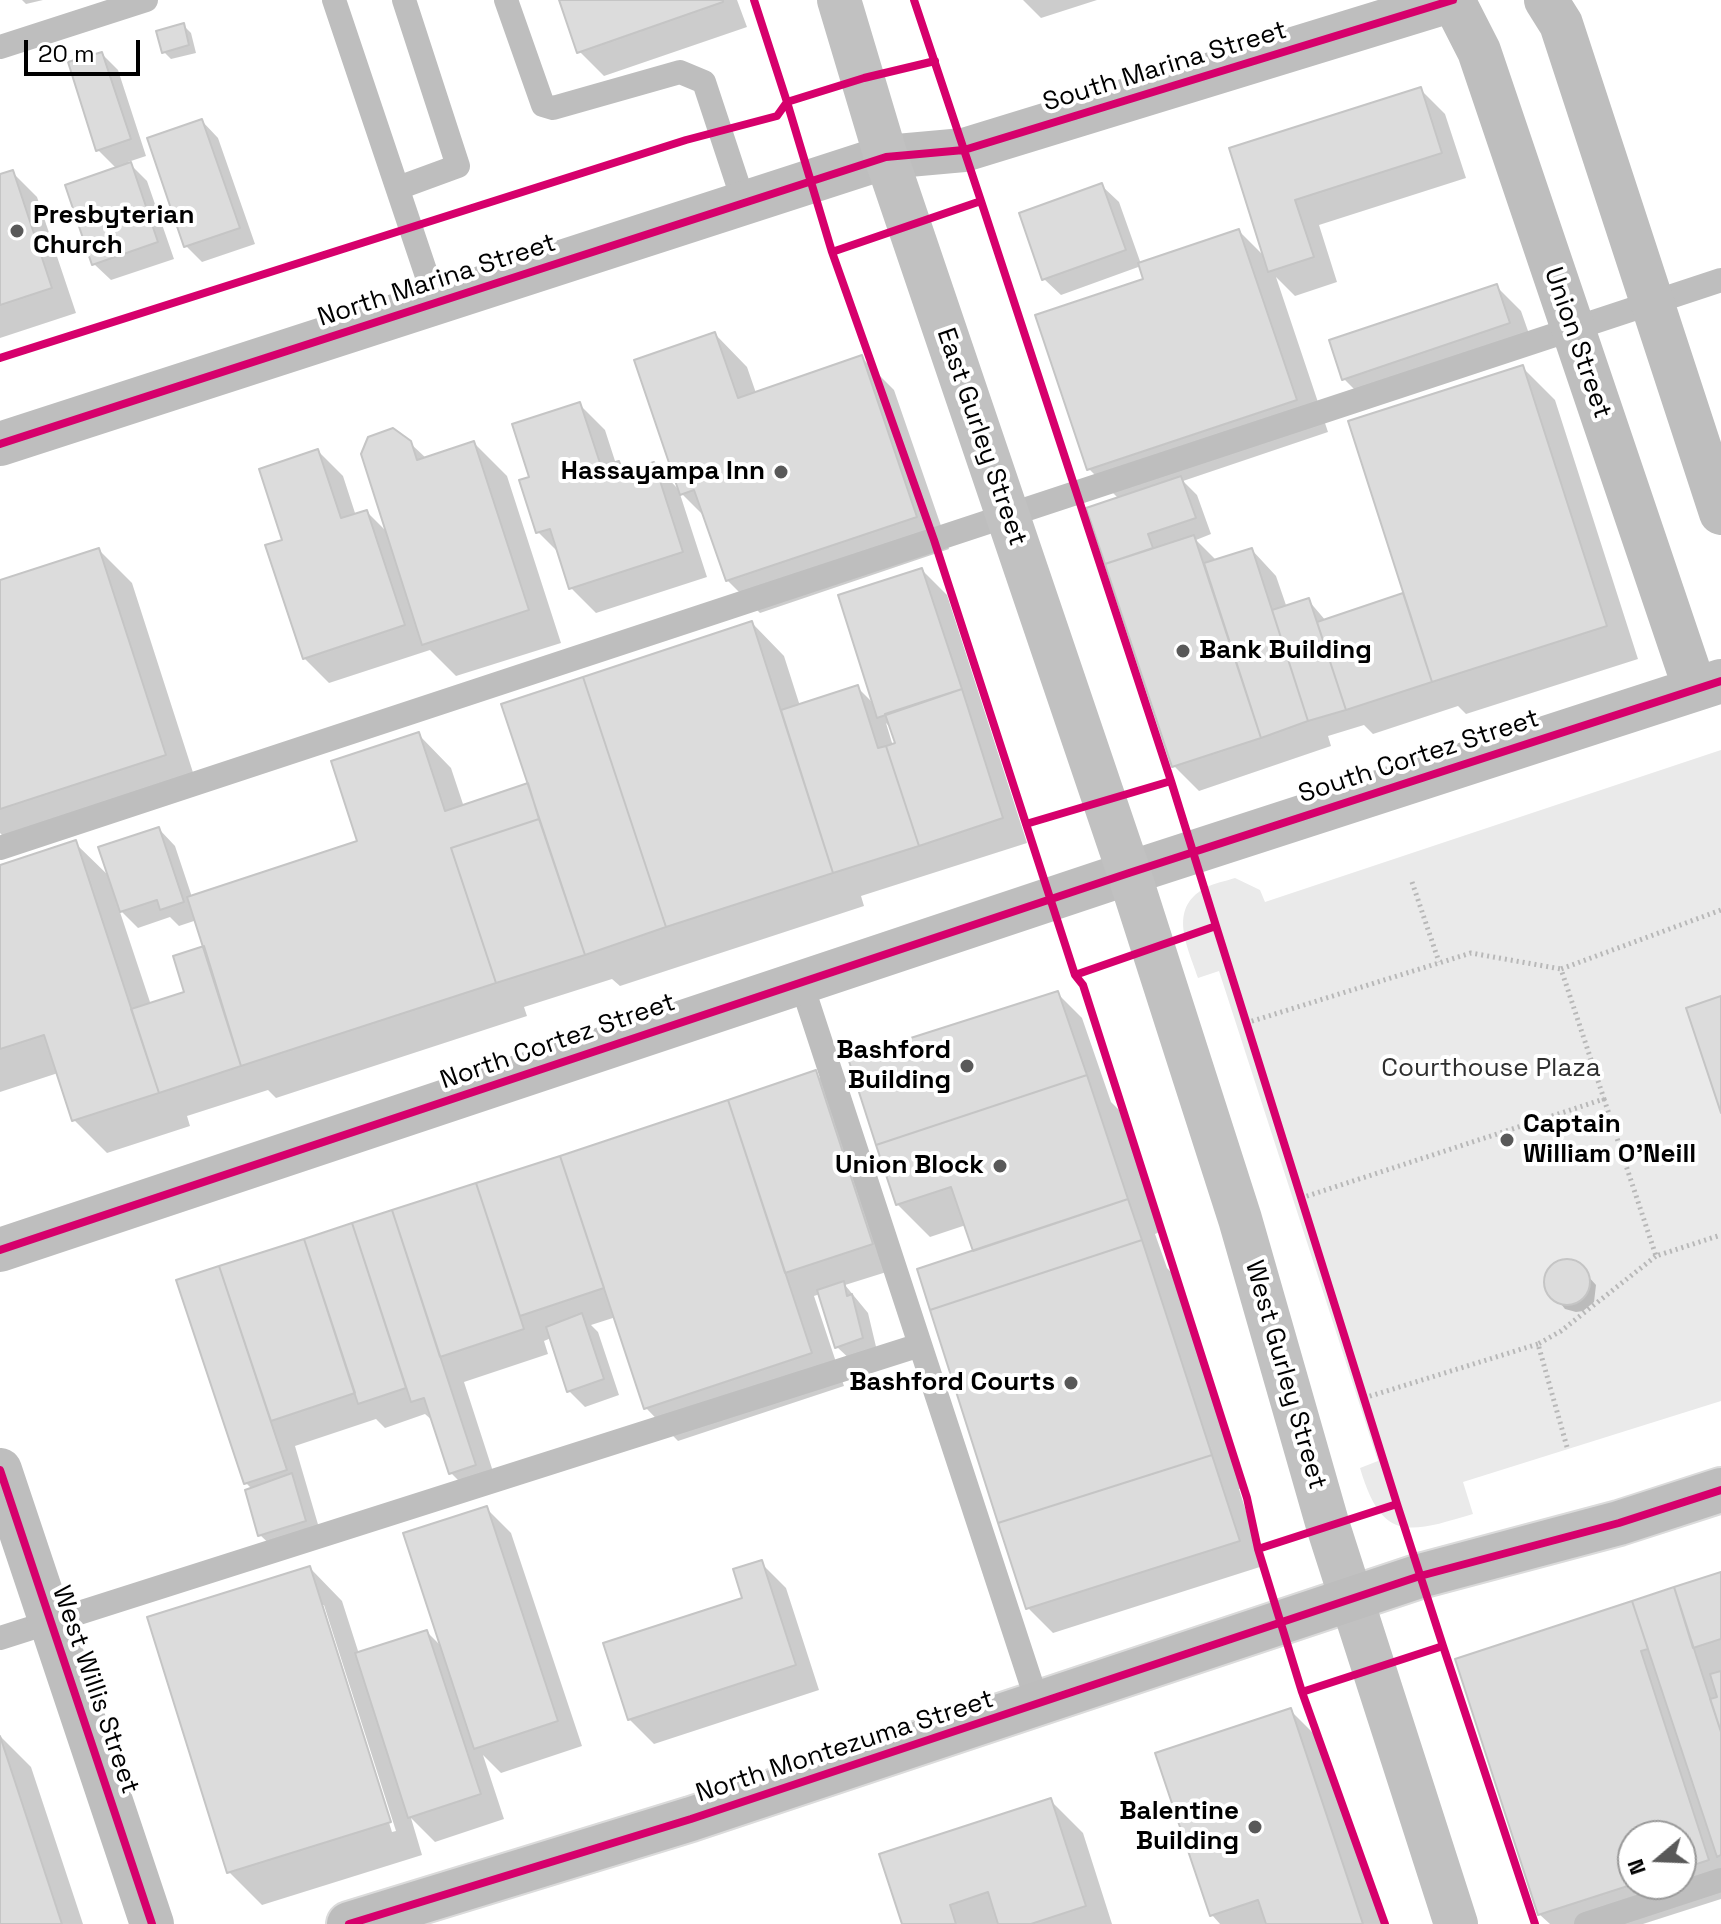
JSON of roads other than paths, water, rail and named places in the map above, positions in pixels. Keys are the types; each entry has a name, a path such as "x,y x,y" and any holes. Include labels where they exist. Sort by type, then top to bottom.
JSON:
{"main road":[{"name":"East Gurley Street","path":"839,0 886,157 1129,873"},
{"name":"West Gurley Street","path":"1129,873 1240,1219 1328,1526 1456,1924"},
{"name":"North Montezuma Street","path":"349,1924 691,1819 1420,1576 1619,1523 1721,1490"}],"street":[{"name":"South Marina Street","path":"886,157 964,150 1453,0"},
{"name":"Union Street","path":"1453,0 1479,51 1571,329 1708,685"},
{"path":"1546,0 1561,24 1721,513"},
{"name":"North Marina Street","path":"0,444 886,157"},
{"name":"South Cortez Street","path":"1129,873 1708,685"},
{"name":"North Cortez Street","path":"0,1250 1129,873"},
{"name":"West Willis Street","path":"0,1470 152,1924"}],"lane":[{"path":"0,47 146,0"},
{"path":"334,0 436,303"},
{"path":"398,188 458,166 404,0"},
{"path":"506,0 543,105 553,108 680,72 704,82 744,203"},
{"path":"0,848 1721,280"},
{"path":"801,982 1038,1704"},
{"path":"0,1638 920,1345"},
{"path":"1586,1924 1721,1880"}],"place":[{"name":"Presbyterian Church","path":"17,231"},
{"name":"Hassayampa Inn","path":"781,472"},
{"name":"Bank Building","path":"1183,651"},
{"name":"Bashford Building","path":"967,1066"},
{"name":"Captain William O’Neill","path":"1507,1140"},
{"name":"Union Block","path":"1000,1166"},
{"name":"Bashford Courts","path":"1071,1383"},
{"name":"Balentine Building","path":"1255,1827"}],"park label":[{"name":"Courthouse Plaza","path":"1491,1069"}]}
